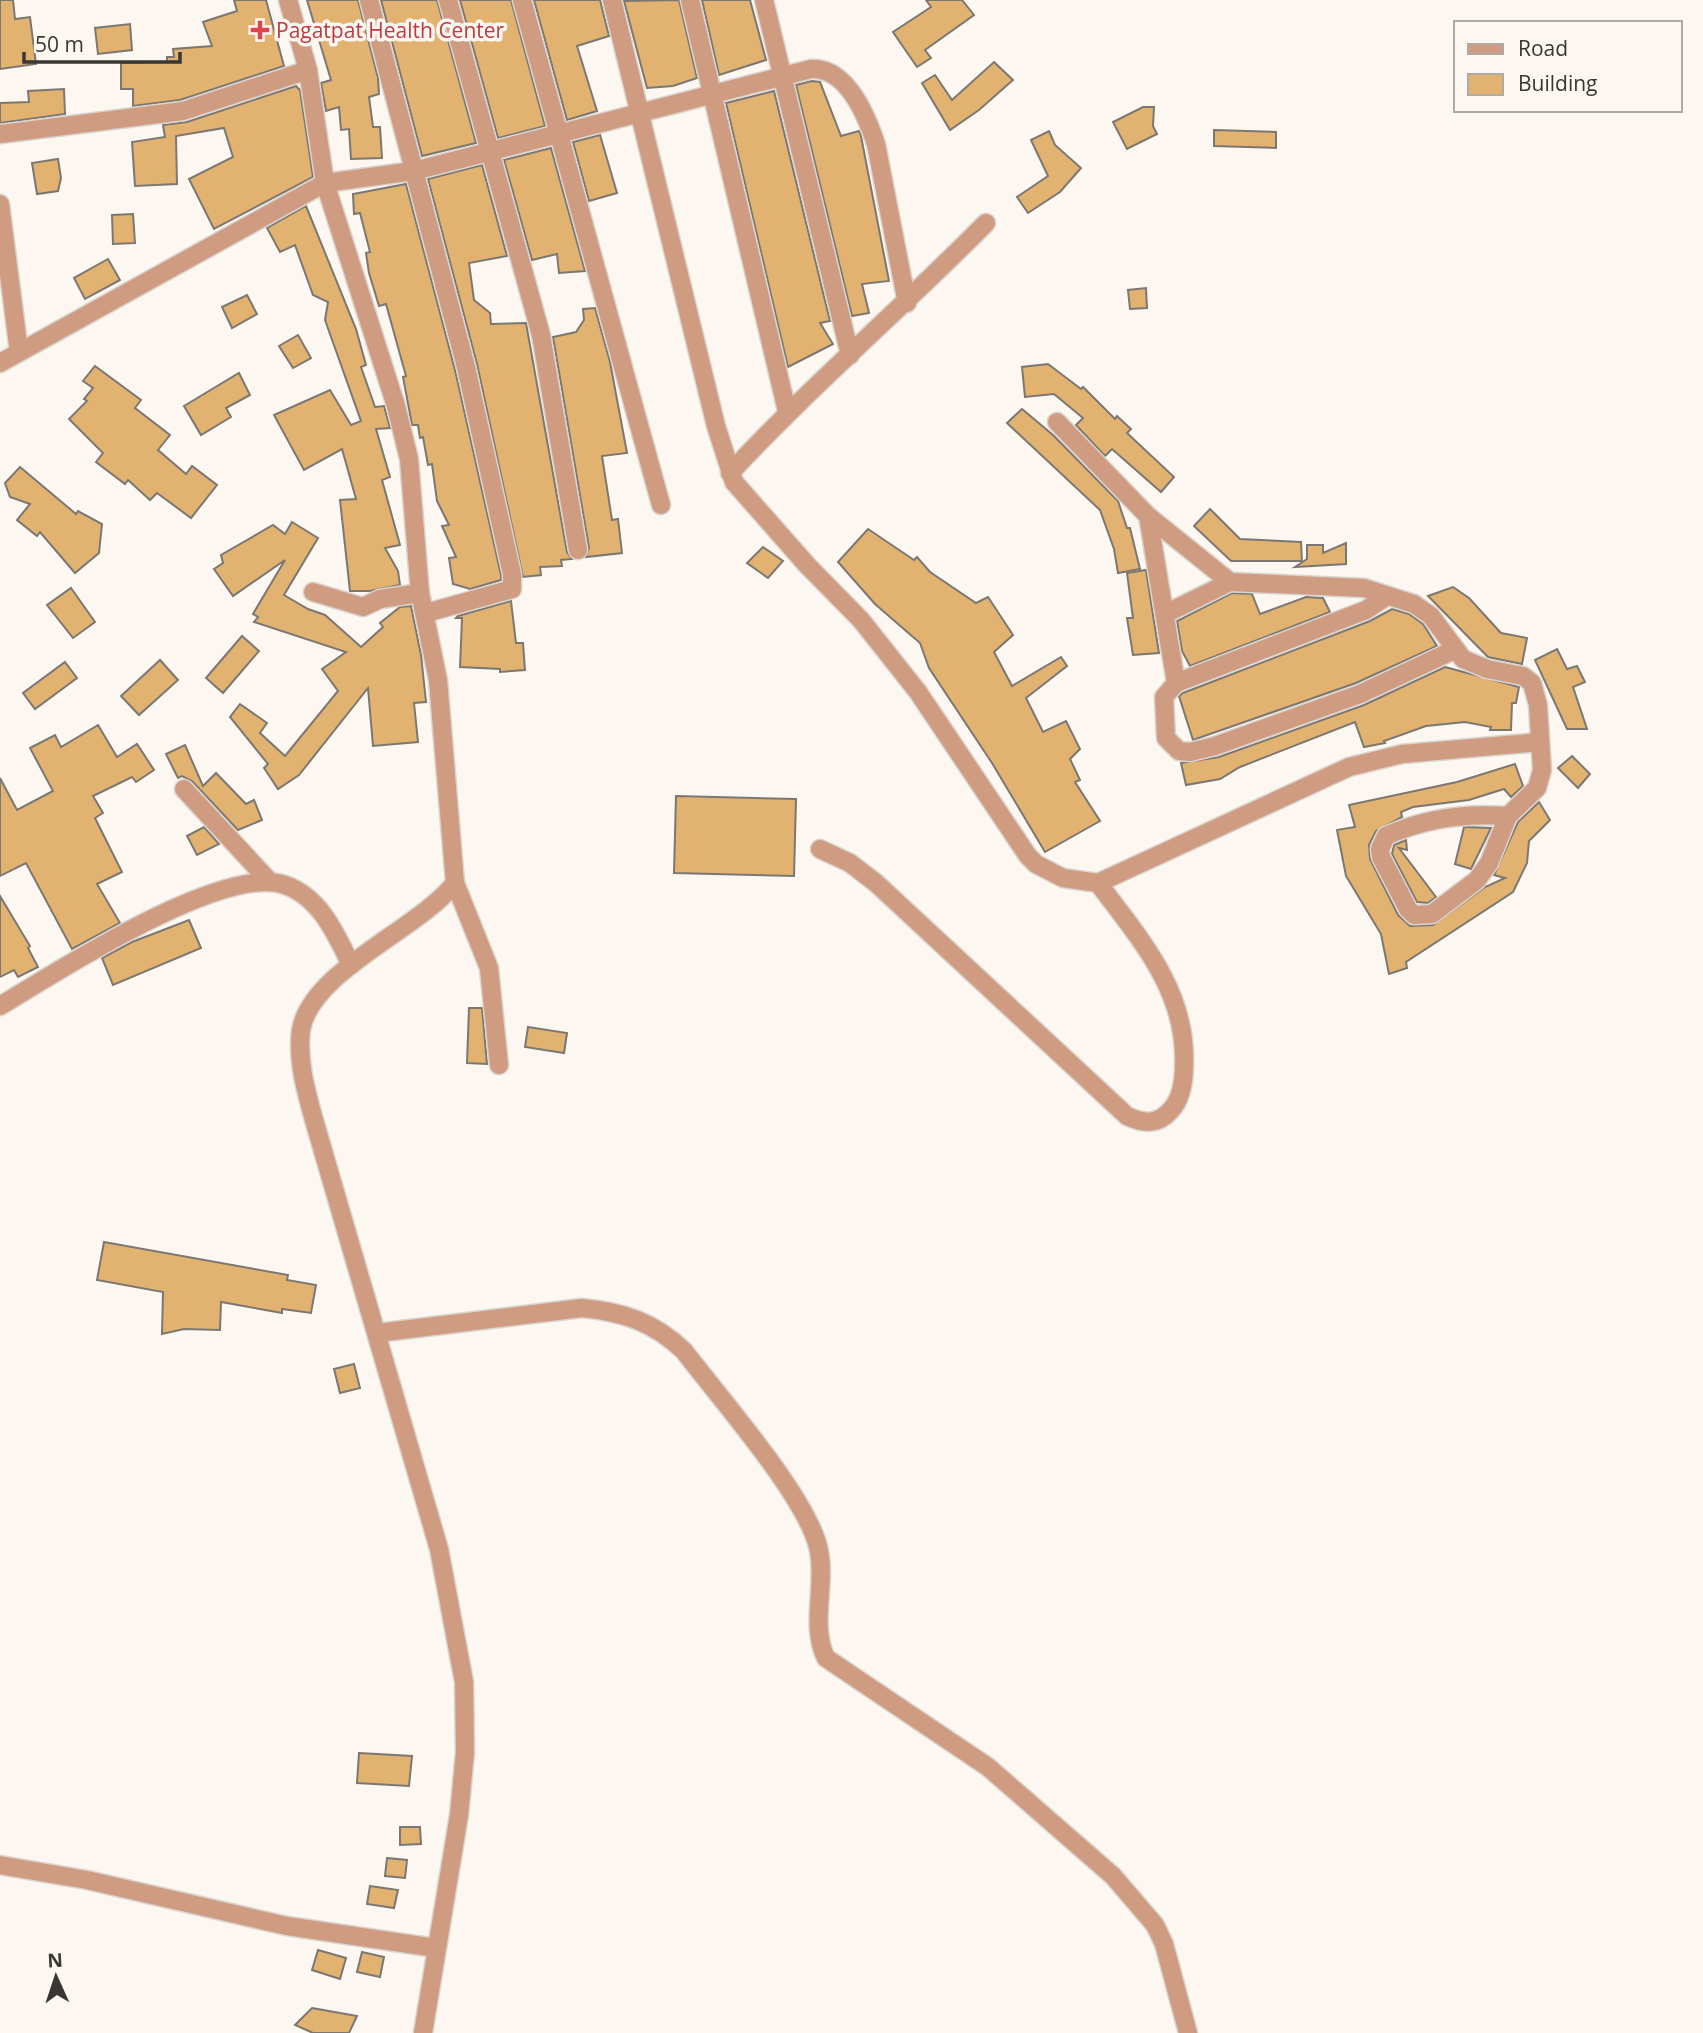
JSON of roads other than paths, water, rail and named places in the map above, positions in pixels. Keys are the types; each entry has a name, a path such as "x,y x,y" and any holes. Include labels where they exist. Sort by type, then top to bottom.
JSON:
{"street":[{"path":"289,0 308,70 325,183 397,406 408,458 420,593 438,680 455,883 489,968 499,1065"},
{"path":"369,0 478,419 512,574 512,589 426,613"},
{"path":"448,0 541,335 578,551"},
{"path":"522,0 661,505"},
{"path":"612,0 730,473 749,502 861,620 918,692 1036,864 1056,875 1098,883 1349,767 1402,754 1540,742"},
{"path":"690,0 787,411"},
{"path":"764,0 850,355"},
{"path":"0,363 325,183 414,171 557,132 811,69 829,72 863,111 876,145 907,303"},
{"path":"0,134 183,111 308,70"},
{"path":"0,204 19,352"},
{"path":"730,473 787,411 907,303 986,223"},
{"path":"1057,422 1148,516 1230,582"},
{"path":"1148,516 1176,683"},
{"path":"1165,614 1230,582 1364,588 1423,609 1454,650 1472,664 1523,677 1532,683 1536,692 1541,779 1537,788 1508,817 1489,863 1477,880 1432,914 1421,917 1408,909 1381,857 1380,849 1386,836 1450,817 1508,817"},
{"path":"313,592 363,607 380,598 420,593"},
{"path":"1387,596 1366,610 1176,683 1164,697 1166,738 1178,751 1190,752 1360,694 1454,650"},
{"path":"184,789 270,882"},
{"path":"820,849 850,863 876,883 1128,1116 1138,1122 1155,1122 1168,1113 1180,1096 1184,1078 1182,1024 1177,1002 1162,973 1098,883"},
{"path":"0,1006 112,938 145,922 213,894 270,882 286,885 316,906 333,928 351,965"},
{"path":"422,2033 459,1815 465,1752 464,1682 439,1549 310,1109 300,1054 302,1029 308,1009 323,989 351,965 431,907 455,883"},
{"path":"377,1333 582,1308 611,1311 639,1319 668,1336 684,1351 755,1444 808,1521 819,1551 820,1630 826,1658 988,1767 1113,1876 1156,1925 1164,1944 1188,2033"},
{"path":"0,1866 87,1880 236,1916 436,1948"}],"place":[{"name":"Pagatpat Health Center","path":"260,30"}]}
